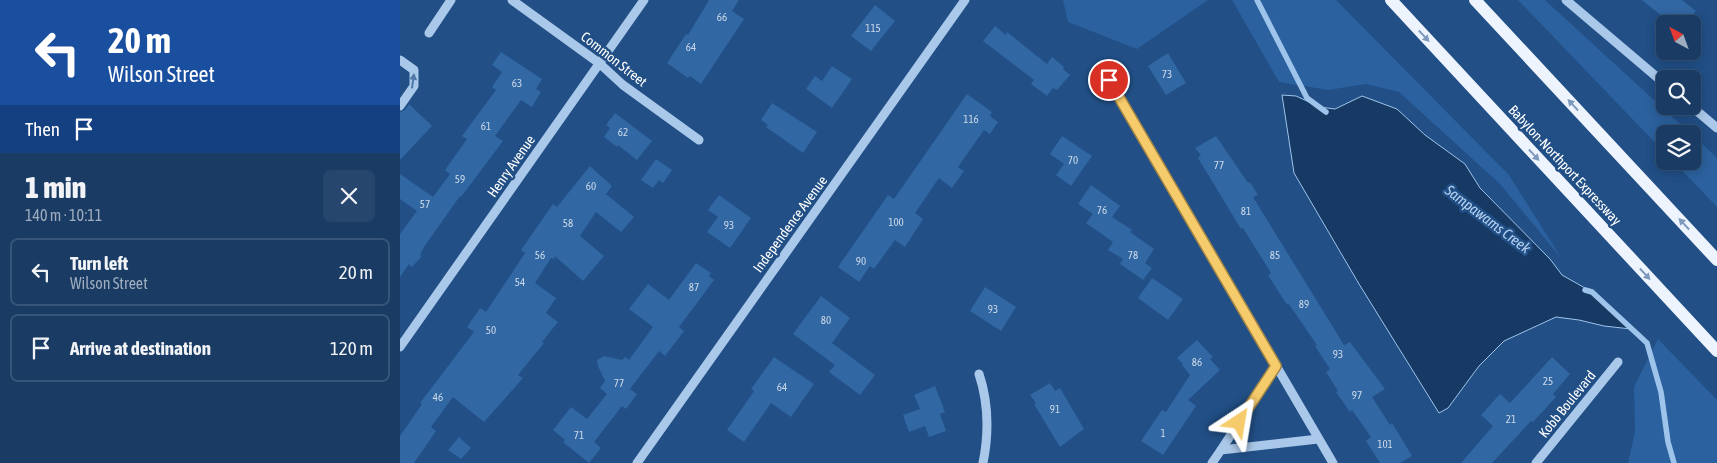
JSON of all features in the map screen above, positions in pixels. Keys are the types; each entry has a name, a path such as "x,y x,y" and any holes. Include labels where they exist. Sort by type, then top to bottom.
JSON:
{"main road":[{"name":"Babylon-Northport Expressway","path":"1390,0 1717,351"},
{"path":"1475,0 1717,260"}],"street":[{"path":"429,34 451,0"},
{"name":"Common Street","path":"512,0 599,63 623,85 699,140"},
{"name":"Henry Avenue","path":"400,347 644,0"},
{"name":"Independence Avenue","path":"637,463 966,0"},
{"path":"1566,0 1656,76"},
{"path":"400,60 414,70 414,86 400,106"},
{"path":"1109,80 1318,439 1334,463"},
{"path":"1701,114 1717,128"},
{"name":"Kobb Boulevard","path":"1536,463 1618,362"},
{"path":"1212,463 1276,366"},
{"path":"979,374 986,397 988,414 983,463"},
{"path":"1221,450 1318,439"}],"shaded area":[{"path":"1063,0 1208,0 1137,49 1068,22"},
{"path":"1232,0 1336,0 1509,175 1562,259 1500,184 1399,92 1366,84 1328,90 1279,82"},
{"path":"1518,0 1545,0 1656,102 1656,115 1670,115 1681,125 1656,125 1656,144"},
{"path":"1701,143 1717,158 1717,207 1682,170 1701,170"},
{"path":"1658,339 1717,400 1717,463 1628,463 1635,432 1634,387"}],"water":[{"path":"1282,95 1296,96 1320,107 1335,109 1362,96 1397,109 1425,135 1465,164 1480,188 1550,259 1562,275 1592,292 1631,329 1556,317 1504,341 1479,366 1448,408 1439,413 1359,284 1294,173"}],"building":[{"path":"709,0 739,0 732,11 744,19 701,84 690,76 688,78 667,63 686,34 688,35"},
{"path":"1642,0 1682,0 1696,11 1693,15 1661,15"},
{"path":"875,5 895,21 871,51 851,36"},
{"path":"995,26 1006,35 1007,32 1047,64 1052,57 1070,75 1057,90 1053,88 1047,96 1031,84 1034,80 983,41"},
{"path":"501,52 542,79 536,89 541,92 532,107 521,100 495,136 503,141 460,196 424,247 420,255 422,256 412,267 409,264 400,277 400,234 417,211 400,199 400,174 433,197 450,174 445,170 467,139 462,136 496,90 492,87 502,72 492,65"},
{"path":"1168,53 1186,83 1166,95 1148,66"},
{"path":"832,66 852,79 832,108 806,89 815,76 822,81"},
{"path":"967,94 992,112 990,116 998,122 990,134 984,130 958,167 964,171 952,188 939,178 915,213 923,219 905,247 895,240 874,269 870,266 859,282 838,267 888,195 894,199"},
{"path":"772,103 817,132 803,153 766,127 768,125 761,120"},
{"path":"409,104 432,126 400,160 400,112 405,110"},
{"path":"615,113 652,141 637,160 604,137 610,128 606,125"},
{"path":"1062,136 1092,156 1071,186 1056,175 1064,164 1050,154"},
{"path":"1216,136 1258,195 1253,197 1344,345 1350,342 1385,389 1372,397 1390,425 1392,423 1412,456 1400,463 1380,463 1366,441 1371,437 1352,410 1350,412 1336,392 1338,391 1326,372 1330,369 1315,346 1317,345 1288,303 1287,305 1268,275 1271,273 1243,228 1241,229 1198,158 1201,155 1195,148"},
{"path":"656,159 672,170 663,183 659,180 653,188 641,180"},
{"path":"590,166 612,186 606,194 634,217 621,232 596,212 580,236 604,256 583,281 555,256 554,259 551,258 535,283 556,298 546,313 558,322 518,375 523,378 484,422 453,397 431,427 436,431 414,463 400,463 400,436 422,404 420,403 474,332 467,327 480,308 486,312 525,253 521,250 553,204 557,207"},
{"path":"1091,185 1120,206 1112,217 1132,230 1130,232 1154,249 1145,263 1152,268 1143,280 1120,264 1123,259 1108,250 1113,242 1086,223 1093,214 1078,204"},
{"path":"719,195 751,218 730,248 707,232 718,217 708,210"},
{"path":"696,263 711,273 709,276 714,280 679,327 684,331 665,356 659,351 630,389 637,394 626,409 622,406 594,442 601,448 589,463 563,442 565,440 553,430 571,407 587,419 607,394 600,388 605,381 597,360 604,356 622,360 625,357 629,360 653,327 629,309 648,284 669,300"},
{"path":"1152,278 1183,299 1168,320 1138,298"},
{"path":"985,287 1016,307 1001,331 970,311"},
{"path":"821,296 850,318 832,343 875,375 860,395 829,372 835,365 793,334"},
{"path":"1197,340 1213,357 1210,359 1220,370 1188,400 1196,406 1163,455 1141,441 1162,410 1166,412 1190,375 1177,358"},
{"path":"774,357 814,384 791,417 771,403 744,442 727,430 754,391 751,389"},
{"path":"1552,357 1570,374 1553,394 1556,397 1492,463 1461,463 1493,426 1481,415 1500,394 1510,403"},
{"path":"1050,383 1055,391 1060,388 1084,429 1060,447 1030,395"},
{"path":"935,386 945,412 940,414 946,431 929,437 925,426 909,432 903,415 920,409 914,395"},
{"path":"459,437 471,448 461,459 448,450"}],"waterway":[{"name":"Sampawams Creek","path":"1257,0 1307,98 1326,112"},
{"name":"Sampawams Creek","path":"1585,290 1592,292 1647,343 1661,392 1668,442 1674,463"}],"route":[{"path":"1109,80 1276,366 1239,422"}]}
